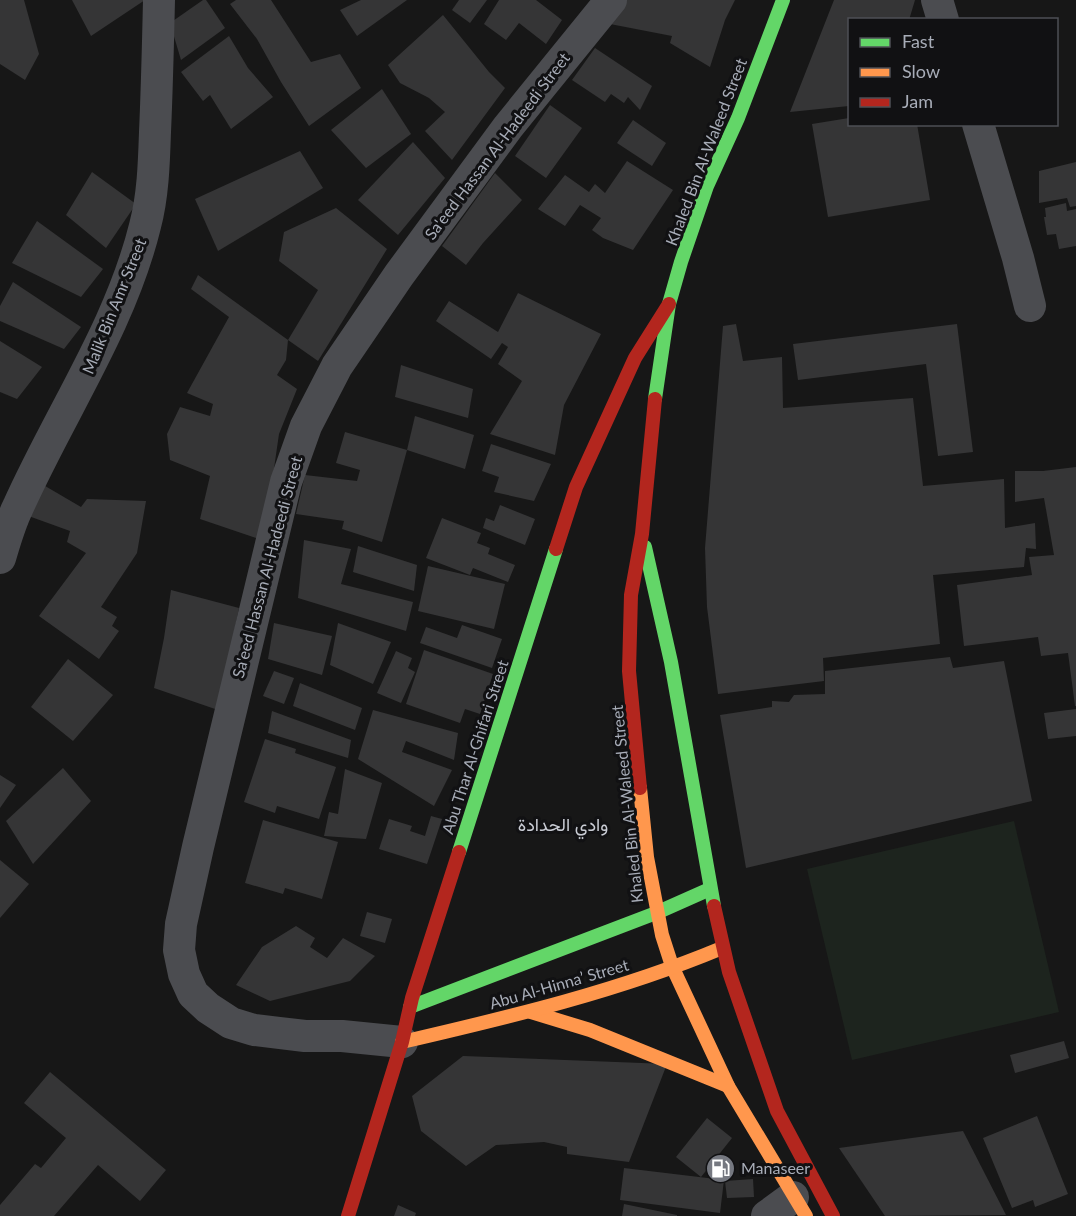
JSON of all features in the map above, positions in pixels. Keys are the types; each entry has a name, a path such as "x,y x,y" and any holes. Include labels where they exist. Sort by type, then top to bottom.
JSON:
{"main road":[{"name":"Khaled Bin Al-Waleed Street","path":"783,0 738,118 707,186 669,304 657,380 642,534 631,595 629,671 647,857 656,913 672,966 728,1086 799,1206"},
{"name":"Abu Thar Al-Ghifari Street","path":"348,1216 402,1042 410,1007 576,487 635,358 669,304"},
{"name":"Khaled Bin Al-Waleed Street","path":"642,534 671,662 722,948 777,1111 833,1216"},
{"name":"Abu Al-Hinna’ Street","path":"410,1007 656,913 710,889"},
{"name":"Abu Al-Hinna’ Street","path":"402,1042 531,1012 722,948"},
{"path":"531,1012 590,1030 728,1086"}],"street":[{"name":"Malik Bin Amr Street","path":"0,558 9,504 83,381 106,332 146,225 153,178 159,0"},
{"name":"Sa'eed Hassan Al-Hadeedi Street","path":"402,1042 342,1036 305,1036 254,1030 231,1023 208,1008 193,994 184,974 179,950 182,924 198,848 286,482 306,426 337,366 399,275 508,128 610,0"},
{"path":"937,0 942,18"},
{"path":"979,126 1030,306"},
{"name":"Sa'eed Hassan Al-Hadeedi Street","path":"342,1036 410,1007"},
{"path":"767,1216 799,1206"}],"shaded area":[{"path":"1014,821 1059,1012 852,1060 807,869"}],"building":[{"path":"0,0 24,0 39,54 25,80 0,64"},
{"path":"72,0 145,0 91,36"},
{"path":"206,0 225,28 181,60 170,23"},
{"path":"236,0 271,0 311,62 340,54 361,88 309,126 257,39 230,4"},
{"path":"361,0 407,0 357,36 340,10"},
{"path":"459,0 487,0 470,23 452,10"},
{"path":"499,0 536,0 562,20 546,44 519,23 506,40 484,24"},
{"path":"627,0 735,0 725,20 710,67 670,43 672,36 610,24"},
{"path":"834,0 915,0 910,18 848,18 848,106 790,112"},
{"path":"443,15 489,72 505,88 452,160 425,131 445,112 429,98 400,83 388,65"},
{"path":"229,36 248,68 273,97 231,129 210,95 203,101 181,72"},
{"path":"595,48 652,86 640,110 628,97 624,103 611,94 605,102 572,80"},
{"path":"382,89 411,134 366,168 331,130"},
{"path":"550,105 582,128 546,178 515,156"},
{"path":"848,118 848,126 917,126 930,200 828,217 812,124"},
{"path":"633,120 666,143 652,166 617,143"},
{"path":"413,142 445,178 398,235 358,200"},
{"path":"300,151 323,188 218,251 195,199"},
{"path":"627,161 673,190 633,250 603,238 592,230 601,218 580,205 565,226 538,209 565,175 589,192 595,184 605,193"},
{"path":"1076,162 1076,206 1070,207 1067,198 1039,203 1039,171"},
{"path":"92,172 136,204 106,248 66,215"},
{"path":"495,173 522,200 466,265 442,246"},
{"path":"1066,203 1067,211 1076,209 1076,246 1059,249 1056,234 1047,235 1045,208"},
{"path":"336,208 387,249 318,361 288,340 318,290 279,261 284,232"},
{"path":"37,221 103,269 81,297 12,263"},
{"path":"198,275 288,340 286,360 277,375 297,389 279,434 271,489 259,539 200,519 210,476 170,460 167,434 180,407 210,416 213,404 187,393 229,317 191,289"},
{"path":"13,282 81,327 64,349 0,321 0,306"},
{"path":"518,293 601,334 564,405 555,455 490,434 522,381 498,364 508,347 502,343 491,359 436,321 449,301 498,332"},
{"path":"736,324 743,361 782,357 783,408 913,398 923,486 1004,479 1005,528 1035,523 1036,549 1026,548 1024,567 933,575 940,644 823,658 824,681 718,694 707,607 705,548 723,326"},
{"path":"957,324 973,452 938,456 926,364 798,380 793,344"},
{"path":"0,341 42,367 17,399 0,392"},
{"path":"401,365 473,389 468,418 395,397"},
{"path":"415,416 474,435 465,469 407,450"},
{"path":"345,432 407,450 382,542 342,529 344,521 296,514 305,475 357,481 360,470 336,463"},
{"path":"491,444 551,464 534,501 494,492 499,477 482,471"},
{"path":"1076,467 1075,706 1068,653 1041,656 1038,637 964,646 957,585 1032,575 1029,557 1054,555 1044,498 1015,502 1015,471 1043,471"},
{"path":"40,483 81,507 87,499 146,501 137,553 101,607 117,617 112,626 119,631 99,659 39,616 86,553 67,542 70,531 23,514"},
{"path":"500,505 535,519 525,545 483,528 486,518 494,521"},
{"path":"442,518 481,533 477,543 490,548 488,554 515,565 508,582 473,568 470,575 426,558"},
{"path":"304,540 351,549 341,584 413,602 406,631 298,598"},
{"path":"358,546 417,565 414,591 353,572"},
{"path":"428,566 505,584 494,629 418,611"},
{"path":"171,590 239,608 218,710 154,688"},
{"path":"274,623 332,636 322,675 268,659"},
{"path":"338,623 391,642 373,684 330,665"},
{"path":"462,625 502,639 492,668 420,643 426,627 457,638"},
{"path":"424,650 493,674 480,714 465,709 460,723 406,704"},
{"path":"396,651 412,658 408,668 415,672 401,703 377,693"},
{"path":"950,657 953,668 1004,661 1032,801 746,868 720,715 772,707 772,701 789,702 794,695 825,694 825,671"},
{"path":"68,659 113,695 73,741 31,707"},
{"path":"274,671 294,678 284,704 263,696"},
{"path":"300,683 362,708 355,730 293,706"},
{"path":"1076,709 1076,736 1048,739 1044,713"},
{"path":"373,710 458,733 454,760 406,741 402,752 452,770 434,806 358,759"},
{"path":"272,711 351,740 348,758 268,733"},
{"path":"265,739 296,749 295,753 336,767 319,819 277,806 275,813 244,802"},
{"path":"63,768 91,801 33,864 6,821"},
{"path":"345,769 382,783 366,839 324,836 329,812 338,814"},
{"path":"0,775 16,785 0,808"},
{"path":"431,816 442,819 427,864 379,849 389,819 412,826 410,831 425,836"},
{"path":"263,820 338,842 322,899 285,888 283,894 245,883"},
{"path":"0,860 29,884 0,918"},
{"path":"367,912 392,919 385,943 360,936"},
{"path":"296,926 315,938 310,947 327,958 343,938 375,956 350,981 270,1001 236,985 262,947"},
{"path":"1064,1041 1069,1058 1015,1073 1010,1055"},
{"path":"463,1056 667,1064 629,1162 567,1154 567,1147 544,1142 496,1145 466,1166 421,1131 412,1096"},
{"path":"50,1072 166,1170 140,1201 98,1165 54,1216 0,1216 0,1205 35,1164 41,1168 66,1138 24,1103"},
{"path":"1037,1116 1068,1194 1035,1207 1033,1200 1012,1208 983,1138"},
{"path":"707,1118 732,1138 701,1177 676,1157"},
{"path":"963,1131 1006,1215 885,1216 839,1148"},
{"path":"624,1168 724,1180 720,1213 620,1200"},
{"path":"753,1179 754,1197 727,1198 725,1181"},
{"path":"624,1204 677,1215 677,1216 622,1216"},
{"path":"398,1205 416,1213 415,1216 394,1216"}],"traffic: fast":[{"path":"655,399 669,304 681,262 707,186 738,118 783,0"},
{"path":"645,547 671,662 714,906"},
{"path":"459,852 556,549"},
{"path":"410,1007 656,913 710,889"}],"traffic: slow":[{"path":"640,788 647,857 662,935 672,966 728,1086 806,1216"},
{"path":"402,1042 524,1013 604,990 722,948"},
{"path":"531,1012 590,1030 728,1086"}],"traffic: jam":[{"path":"556,549 576,487 635,358 669,304"},
{"path":"640,788 629,671 631,595 642,534 655,399"},
{"path":"348,1216 402,1042 412,998 459,852"},
{"path":"714,906 729,972 777,1111 833,1216"}],"place":[{"name":"Manaseer","path":"720,1168"}],"district":[{"name":"وادي الحدادة","path":"563,825"}]}
